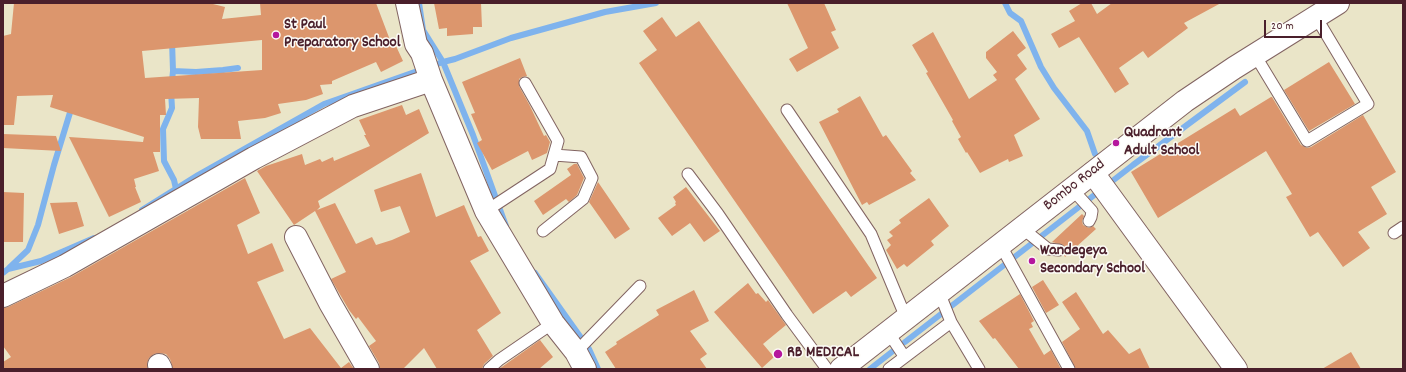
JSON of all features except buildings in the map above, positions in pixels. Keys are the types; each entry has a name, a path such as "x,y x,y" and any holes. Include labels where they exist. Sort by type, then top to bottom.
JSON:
{"street":[{"path":"407,3 416,44 486,210 553,323 580,360"},
{"name":"Bombo Road","path":"841,369 1185,101 1338,3"},
{"path":"3,296 65,266 254,158 427,69"},
{"path":"1093,173 1236,369"},
{"path":"296,236 330,303 368,369"}],"lane":[{"path":"1255,55 1307,142 1368,104 1316,17"},
{"path":"486,210 550,169 558,141 524,83"},
{"path":"787,110 871,234 906,318"},
{"path":"544,231 584,199 592,178 581,156 554,155"},
{"path":"688,174 718,214 787,315 827,369"},
{"path":"1072,189 1092,212 1089,221"},
{"path":"1022,228 1048,249 1059,250"},
{"path":"1000,244 1069,369"},
{"path":"580,360 640,286"},
{"path":"939,292 951,322 979,369"},
{"path":"889,369 904,356 951,322"},
{"path":"489,369 499,360 553,323"},
{"path":"888,332 904,356"}],"waterway":[{"path":"419,3 423,30 443,62 473,135 506,226"},
{"path":"142,210 198,175 324,104 511,38 605,12 656,3"},
{"path":"1005,3 1010,13 1021,21 1041,67 1054,88 1087,131 1095,154"},
{"path":"172,41 172,108 163,129 164,161 174,180 176,189"},
{"path":"173,71 196,72 238,68"},
{"path":"905,342 1133,165 1245,82"},
{"path":"9,268 28,250 38,225 72,106"},
{"path":"3,273 8,269 41,261 94,238"},
{"path":"535,273 589,349 598,369"},
{"path":"870,369 893,351"}],"place":[{"name":"St Paul Preparatory School","path":"276,35"},
{"name":"Quadrant Adult School","path":"1116,143"},
{"name":"Wandegeya Secondary School","path":"1032,261"},
{"name":"RB MEDICAL","path":"778,354"}]}
